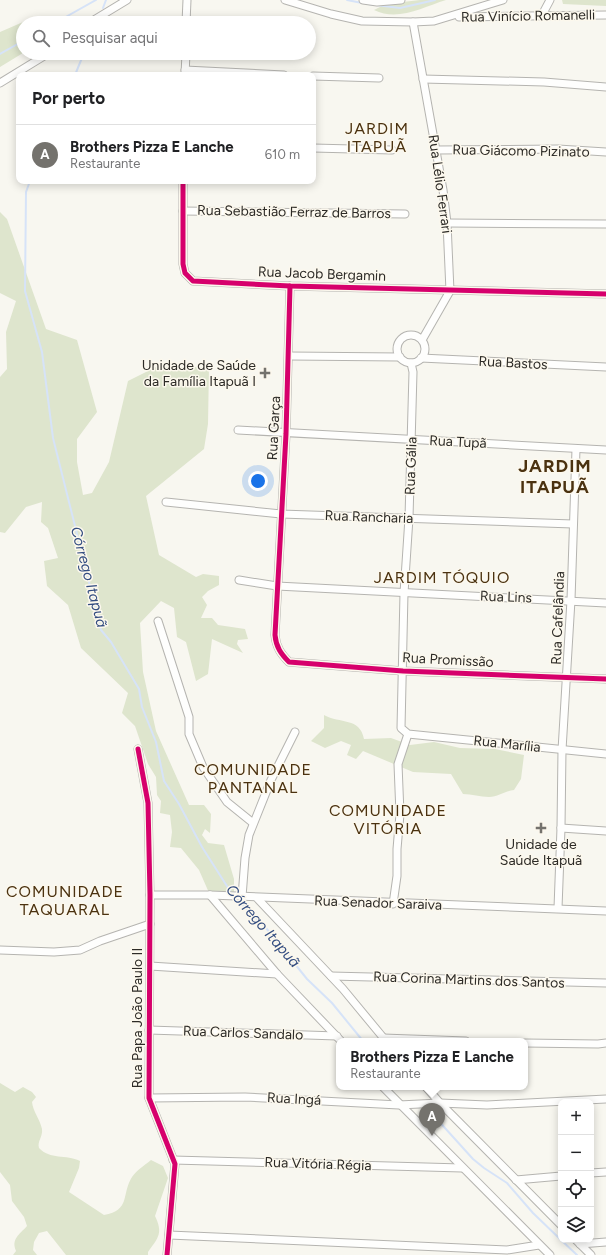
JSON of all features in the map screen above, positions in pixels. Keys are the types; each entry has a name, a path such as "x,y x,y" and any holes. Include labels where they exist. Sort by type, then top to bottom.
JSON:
{"street":[{"path":"101,16 127,0"},
{"path":"186,0 186,16"},
{"path":"285,0 331,14 362,21 413,22 434,21 451,17 503,0"},
{"path":"363,0 377,2 402,0"},
{"path":"542,15 550,0"},
{"name":"Rua Vinício Romanelli","path":"451,17 606,15"},
{"name":"Rua Lélio Ferrari","path":"413,22 436,150 447,223 450,291"},
{"path":"18,72 38,60"},
{"path":"185,72 186,60"},
{"path":"0,83 16,73"},
{"path":"316,76 379,78"},
{"path":"423,79 544,82 606,88"},
{"path":"316,148 392,150"},
{"name":"Rua Giácomo Pizinato","path":"436,150 558,149 606,152"},
{"path":"183,184 183,211"},
{"name":"Rua Sebastião Ferraz de Barros","path":"183,211 405,214"},
{"name":"Rua Jacob Bergamin","path":"183,211 183,264 185,272 193,281 290,286 606,294"},
{"path":"447,223 606,224"},
{"name":"Rua Garça","path":"289,662 279,650 275,642 280,514 286,434 290,286"},
{"path":"289,356 400,357 406,362 411,363 421,358 424,351 422,340 450,291"},
{"path":"400,357 398,345 403,338 412,335 422,340"},
{"name":"Rua Bastos","path":"421,358 606,367"},
{"name":"Rua Gália","path":"408,734 401,728 404,593 412,440 413,372 411,363"},
{"name":"Rua Tupã","path":"238,430 286,434 606,450"},
{"name":"Rua Cafelândia","path":"558,908 562,750 571,600 576,449"},
{"name":"Rua Rancharia","path":"166,502 280,514 573,524"},
{"name":"Rua Lins","path":"239,580 277,586 606,603"},
{"path":"158,621 189,717 189,734 202,767 227,802 253,823"},
{"name":"Rua Promissão","path":"289,662 403,671 606,679"},
{"path":"242,897 245,858 253,823 271,780 295,732"},
{"path":"393,904 397,876 397,849 400,814 398,764 408,734"},
{"name":"Rua Marília","path":"408,734 606,754"},
{"name":"Rua Papa João Paulo II","path":"138,749 148,803 150,895 149,1098 175,1164 167,1255"},
{"path":"561,828 606,831"},
{"name":"Rua Senador Saraiva","path":"150,895 242,897 393,904 558,908 606,911"},
{"path":"210,896 277,974 338,1038"},
{"path":"257,898 332,976 384,1038"},
{"path":"0,950 54,952 80,950 100,941 150,924"},
{"path":"150,966 277,974"},
{"name":"Rua Corina Martins dos Santos","path":"332,976 606,983"},
{"name":"Rua Carlos Sandalo","path":"149,1030 336,1039"},
{"path":"528,1043 606,1043"},
{"path":"386,1090 538,1245 550,1255"},
{"path":"429,1090 558,1222"},
{"name":"Rua Ingá","path":"149,1098 245,1097 399,1105 440,1103 487,1105 606,1099"},
{"name":"Rua Vitória Régia","path":"173,1160 462,1168"},
{"path":"594,1173 606,1172"},
{"path":"516,1180 558,1176"},
{"path":"169,1235 506,1250 538,1245"},
{"path":"594,1242 606,1242"},
{"path":"579,1243 591,1255"}],"green space":[{"path":"420,0 446,0 401,14 383,13 374,10 386,4"},
{"path":"562,0 606,0 606,6 563,4"},
{"path":"16,25 16,57 0,67 0,32"},
{"path":"0,212 7,219 46,329 77,340 97,412 77,439 77,462 83,495 92,493 109,462 128,381 156,367 209,367 208,424 204,449 146,496 159,555 196,577 203,574 219,576 219,585 208,591 202,597 207,605 201,618 212,618 218,625 245,629 248,639 238,640 237,644 243,653 212,639 208,674 196,681 186,642 177,637 174,608 161,601 140,623 143,672 156,731 189,805 204,805 211,814 210,833 205,829 202,835 208,843 224,845 234,879 234,897 210,895 199,870 181,848 170,847 172,832 170,815 160,813 161,801 157,795 156,777 148,764 135,726 122,713 128,693 81,648 68,605 47,586 44,561 58,558 48,528 41,522 42,502 26,507 5,533 0,532 0,377 7,369 6,332 16,301 0,293"},
{"path":"324,715 354,724 362,732 364,739 391,738 410,745 434,742 460,748 495,749 524,755 521,779 514,790 492,797 463,794 451,774 413,772 363,751 356,759 347,755 351,745 341,741 325,748 311,741 324,728"},
{"path":"0,1083 15,1092 23,1087 32,1092 36,1097 32,1102 42,1129 39,1148 43,1152 53,1156 80,1161 79,1168 69,1192 104,1215 113,1213 122,1206 129,1184 136,1172 151,1160 163,1166 168,1178 155,1216 159,1227 159,1235 148,1252 148,1255 66,1255 47,1231 39,1233 34,1242 33,1250 37,1255 13,1255 16,1251 14,1243 15,1240 27,1226 24,1217 12,1201 10,1185 0,1172"}],"waterway":[{"path":"67,16 96,0"},
{"name":"Córrego Itapuã","path":"103,8 106,0"},
{"path":"347,0 362,3"},
{"path":"368,4 400,8 435,0"},
{"path":"0,54 16,45"},
{"name":"Córrego Itapuã","path":"76,72 81,60"},
{"name":"Córrego Itapuã","path":"29,184 26,192 25,291 42,352 53,438 101,630 111,642 139,689 142,707 156,742 164,781 179,804 202,847 232,894"},
{"name":"Córrego Itapuã","path":"236,899 266,928 307,979 332,1003 361,1038"},
{"path":"435,1117 473,1159 507,1183 533,1213 558,1237"},
{"path":"564,1243 577,1255"}],"cycle path":[{"path":"183,184 183,264 185,273 193,281 290,286 606,294"},
{"path":"290,286 286,434 275,635 279,650 289,662 403,671 606,679"},
{"path":"138,749 148,803 150,895 149,1098 175,1164 167,1255"}],"place":[{"name":"Unidade de Saúde da Família Itapuã I","path":"265,373"},
{"name":"Unidade de Saúde Itapuã","path":"541,828"},
{"name":"Brothers Pizza E Lanche","path":"432,1136"}],"district":[{"name":"JARDIM ITAPUÃ","path":"377,137"},
{"name":"JARDIM ITAPUÃ","path":"555,476"},
{"name":"JARDIM TÓQUIO","path":"442,577"},
{"name":"COMUNIDADE PANTANAL","path":"253,778"},
{"name":"COMUNIDADE VITÓRIA","path":"388,819"},
{"name":"COMUNIDADE TAQUARAL","path":"65,900"}]}
